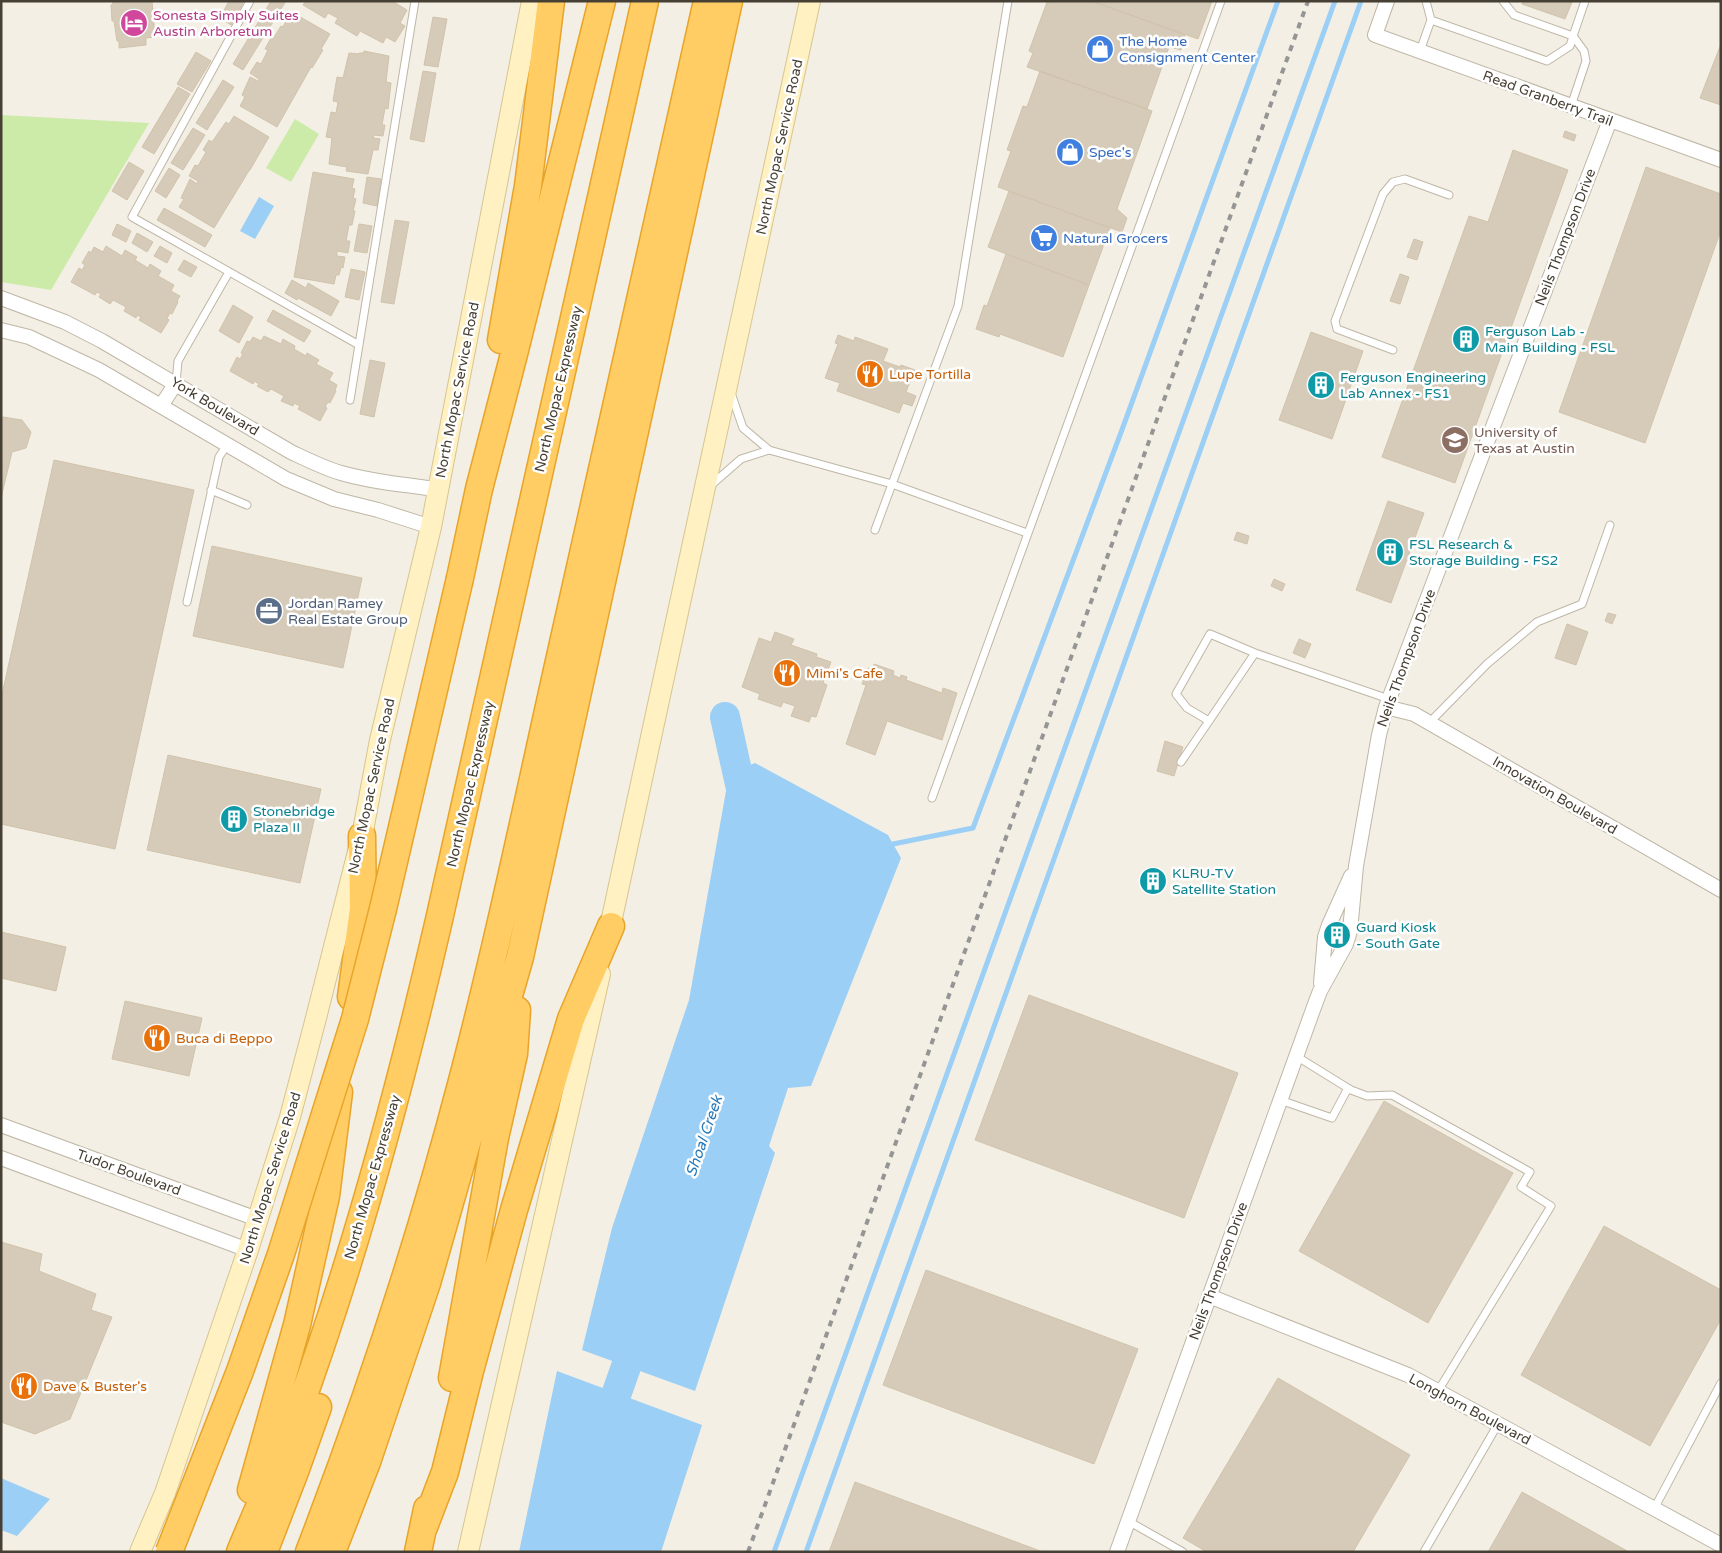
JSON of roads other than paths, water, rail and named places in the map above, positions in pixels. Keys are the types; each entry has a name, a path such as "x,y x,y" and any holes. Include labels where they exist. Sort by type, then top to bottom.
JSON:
{"highway":[{"path":"479,489 528,186 551,1"},
{"path":"169,1552 240,1371 272,1281 317,1146 355,1019 385,900 479,489 602,1"},
{"name":"North Mopac Expressway","path":"240,1552 294,1421 317,1356 354,1242 405,1063 440,920 645,1"},
{"path":"264,1552 335,1359 371,1245 424,1058 462,900 663,1"},
{"path":"309,1552 379,1360 436,1176 463,1076 502,918 707,1"},
{"path":"332,1552 367,1462 427,1282 520,957 729,1"},
{"path":"236,1552 257,1465 297,1325 326,1196 363,909 362,836"},
{"path":"424,1527 445,1472 514,1210 571,1019 611,926"},
{"path":"418,1552 455,1366 495,1138 514,1054 520,957"}],"main road":[{"name":"North Mopac Service Road","path":"140,1552 165,1493 248,1250 290,1117 362,836 380,740 431,527 532,1"},
{"name":"North Mopac Service Road","path":"468,1552 611,926 810,1"}],"street":[{"name":"Read Granberry Trail","path":"1387,1 1375,35 1721,160"},
{"name":"Neils Thompson Drive","path":"1117,1552 1320,991 1346,944 1350,931 1356,866 1379,735 1388,703 1610,120"},
{"name":"York Boulevard","path":"1,298 65,322 102,341 291,452 316,464 357,477 437,489"},
{"name":"York Boulevard","path":"1,330 29,337 99,370 286,479 334,499 378,510 431,527"},
{"path":"161,406 176,383"},
{"name":"Innovation Boulevard","path":"1388,703 1414,714 1721,890"},
{"name":"Neils Thompson Drive","path":"1320,991 1325,937 1356,866"},
{"name":"Tudor Boulevard","path":"1,1124 258,1219"},
{"path":"1,1158 248,1250"},
{"name":"Longhorn Boulevard","path":"1209,1296 1408,1375 1721,1545"}],"lane":[{"path":"250,1 132,217 359,345"},
{"path":"350,400 415,1"},
{"path":"875,530 958,306 1008,1"},
{"path":"932,798 1221,1"},
{"path":"1420,51 1431,20 1426,1"},
{"path":"1504,1 1514,15 1573,36 1584,51 1586,61 1571,106"},
{"path":"1431,20 1547,61 1570,46 1585,1"},
{"path":"1393,350 1337,329 1335,321 1383,194 1393,182 1405,179 1449,195"},
{"path":"176,383 178,361 229,272"},
{"path":"728,386 743,428 769,450 892,484 1027,533"},
{"path":"187,602 219,457 227,445"},
{"path":"704,491 741,459 769,450"},
{"path":"211,490 247,505"},
{"path":"1429,723 1487,664 1537,622 1582,604 1610,525"},
{"path":"1209,721 1187,708 1176,694 1210,634 1388,703"},
{"path":"1181,762 1255,653"},
{"path":"1296,1056 1348,1088 1367,1096 1392,1095 1530,1172 1521,1187 1551,1206 1438,1391"},
{"path":"1280,1100 1332,1118 1348,1088"},
{"path":"1654,1509 1721,1383"},
{"path":"1424,1552 1498,1424"},
{"path":"1128,1521 1183,1552"}],"water":[{"path":"259,197 274,206 255,239 240,231"},
{"path":"755,763 888,835 901,858 811,1086 788,1088 769,1146 775,1153 695,1391 582,1350 612,1228 689,1000 729,774"},
{"path":"557,1371 702,1425 661,1552 519,1552"},
{"path":"1,1478 50,1499 17,1536 1,1530"}],"waterway":[{"path":"888,848 893,844 973,828 1123,427 1278,1"},
{"path":"774,1552 1335,1"},
{"path":"806,1552 1361,1"},
{"name":"Shoal Creek","path":"725,717 746,811"},
{"name":"Shoal Creek","path":"603,1432 640,1327"}],"railway":[{"path":"748,1552 1308,1"}],"place":[{"name":"Sonesta Simply Suites Austin Arboretum","path":"134,23"},
{"name":"The Home Consignment Center","path":"1100,49"},
{"name":"Spec's","path":"1070,152"},
{"name":"Natural Grocers","path":"1044,238"},
{"name":"Ferguson Lab - Main Building - FSL","path":"1466,339"},
{"name":"Lupe Tortilla","path":"870,374"},
{"name":"Ferguson Engineering Lab Annex - FS1","path":"1321,385"},
{"name":"University of Texas at Austin","path":"1455,440"},
{"name":"FSL Research & Storage Building - FS2","path":"1390,552"},
{"name":"Jordan Ramey Real Estate Group","path":"269,611"},
{"name":"Mimi's Cafe","path":"787,673"},
{"name":"Stonebridge Plaza II","path":"234,819"},
{"name":"KLRU-TV Satellite Station","path":"1153,881"},
{"name":"Guard Kiosk - South Gate","path":"1337,935"},
{"name":"Buca di Beppo","path":"157,1038"},
{"name":"Dave & Buster's","path":"24,1386"}]}
